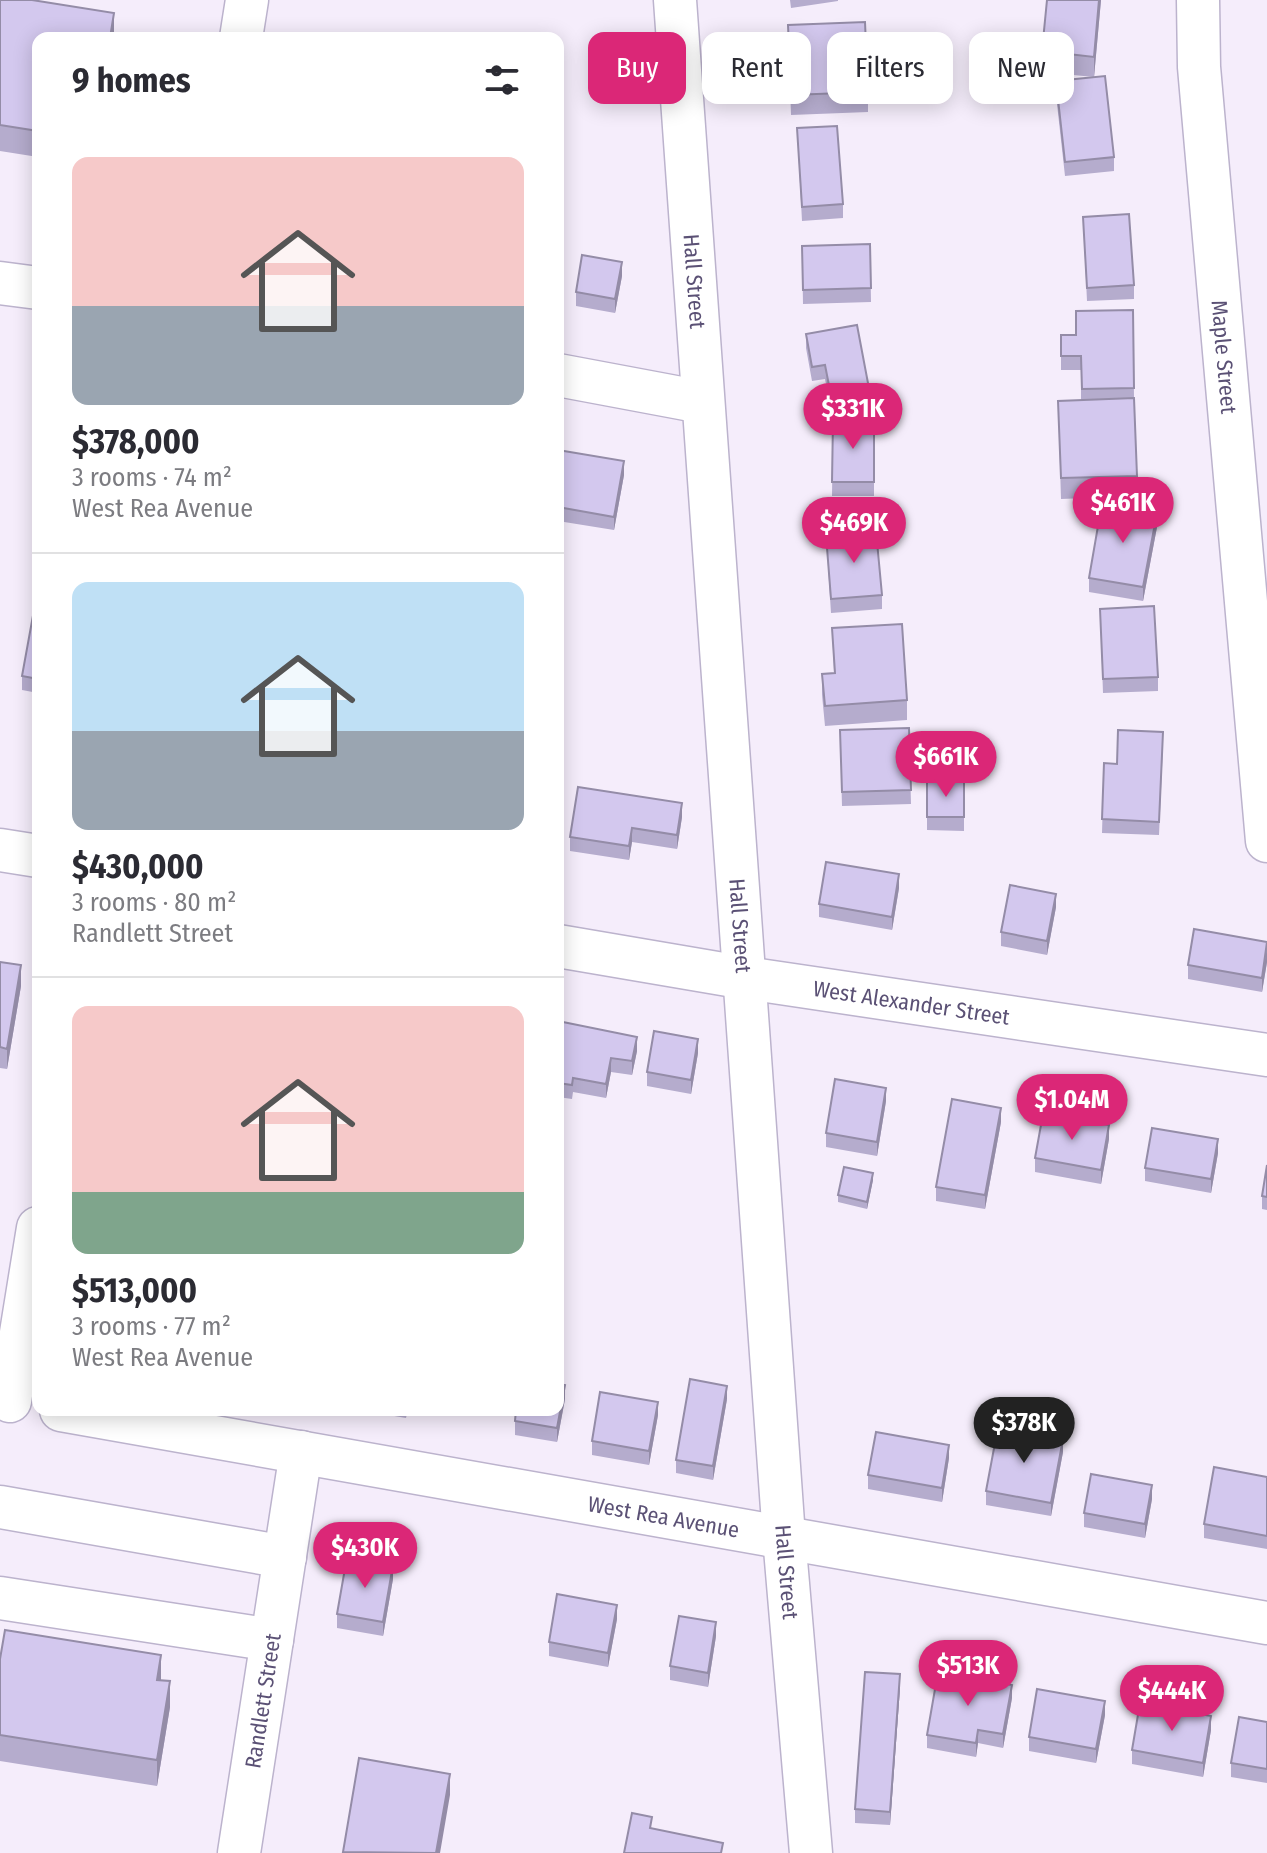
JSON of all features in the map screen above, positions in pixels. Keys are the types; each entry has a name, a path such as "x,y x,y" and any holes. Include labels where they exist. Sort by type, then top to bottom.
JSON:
{"street":[{"path":"242,32 247,0"},
{"name":"Hall Street","path":"675,0 784,1537 811,1853"},
{"name":"Maple Street","path":"1198,0 1199,67 1267,841"},
{"path":"0,283 32,287"},
{"path":"564,376 702,402"},
{"path":"0,850 32,855"},
{"name":"West Alexander Street","path":"564,947 746,978 1267,1055"},
{"path":"16,1402 32,1275"},
{"name":"West Rea Avenue","path":"95,1416 1267,1623"},
{"name":"Randlett Street","path":"239,1853 301,1452"},
{"path":"0,1507 285,1557"},
{"path":"0,1598 272,1640"}],"building":[{"path":"0,0 32,0 114,13 111,32 32,32 32,130 0,125"},
{"path":"1047,0 1099,0 1094,57 1074,55 1074,32 1044,32"},
{"path":"865,22 865,32 827,32 827,94 811,94 811,32 788,32 788,25"},
{"path":"1105,76 1114,157 1065,162 1059,104 1074,104 1074,79"},
{"path":"837,126 843,204 802,207 797,128"},
{"path":"1129,214 1134,285 1087,288 1083,217"},
{"path":"870,244 871,288 803,290 802,246"},
{"path":"582,255 622,262 615,299 576,292"},
{"path":"1133,310 1134,388 1082,389 1081,356 1061,356 1061,335 1076,335 1076,311"},
{"path":"857,325 871,399 833,406 825,365 812,367 806,334"},
{"path":"1134,398 1137,476 1061,478 1058,401"},
{"path":"833,420 874,421 874,482 832,482"},
{"path":"564,451 624,461 614,517 564,508"},
{"path":"1102,503 1157,513 1143,587 1089,578"},
{"path":"876,531 882,595 831,599 826,535"},
{"path":"1154,606 1158,677 1103,679 1100,609"},
{"path":"32,621 32,678 22,676"},
{"path":"902,624 907,700 825,706 822,674 835,673 832,628"},
{"path":"909,728 911,790 842,792 840,730"},
{"path":"1118,730 1163,732 1159,822 1102,819 1104,763 1117,764"},
{"path":"927,781 964,781 964,817 927,817"},
{"path":"578,787 682,803 677,835 632,828 629,846 570,837"},
{"path":"826,862 899,874 892,917 819,904"},
{"path":"1010,885 1056,894 1047,941 1001,932"},
{"path":"1194,929 1267,942 1262,978 1188,965"},
{"path":"0,962 21,965 7,1049 0,1047"},
{"path":"564,1022 637,1037 632,1061 611,1058 606,1084 573,1078 572,1085 564,1084"},
{"path":"654,1031 698,1039 691,1080 647,1072"},
{"path":"835,1079 886,1088 877,1142 826,1133"},
{"path":"952,1099 1001,1108 985,1195 936,1187"},
{"path":"1043,1114 1109,1125 1101,1170 1035,1158"},
{"path":"1152,1128 1218,1139 1211,1179 1145,1168"},
{"path":"1267,1165 1267,1197 1262,1196"},
{"path":"844,1167 873,1173 867,1202 838,1195"},
{"path":"690,1379 727,1386 713,1466 676,1460"},
{"path":"600,1392 658,1402 649,1451 592,1441"},
{"path":"515,1416 559,1416 557,1428 515,1421"},
{"path":"998,1427 1063,1439 1051,1503 986,1491"},
{"path":"876,1432 949,1445 942,1488 868,1475"},
{"path":"1214,1467 1267,1477 1267,1536 1204,1524"},
{"path":"1091,1474 1152,1485 1145,1524 1084,1513"},
{"path":"347,1557 393,1565 383,1622 337,1614"},
{"path":"557,1594 617,1605 608,1653 549,1642"},
{"path":"679,1616 716,1622 708,1673 670,1666"},
{"path":"5,1630 161,1655 157,1680 170,1681 157,1760 0,1735 0,1659"},
{"path":"865,1672 900,1674 890,1812 855,1809"},
{"path":"938,1672 1012,1685 1003,1734 978,1730 976,1743 927,1735"},
{"path":"1037,1689 1105,1701 1096,1749 1029,1737"},
{"path":"1140,1703 1211,1716 1203,1763 1132,1750"},
{"path":"1239,1717 1267,1722 1267,1769 1231,1763"},
{"path":"359,1758 450,1774 436,1853 343,1852"},
{"path":"632,1813 652,1817 650,1828 723,1843 721,1853 624,1853"}]}
